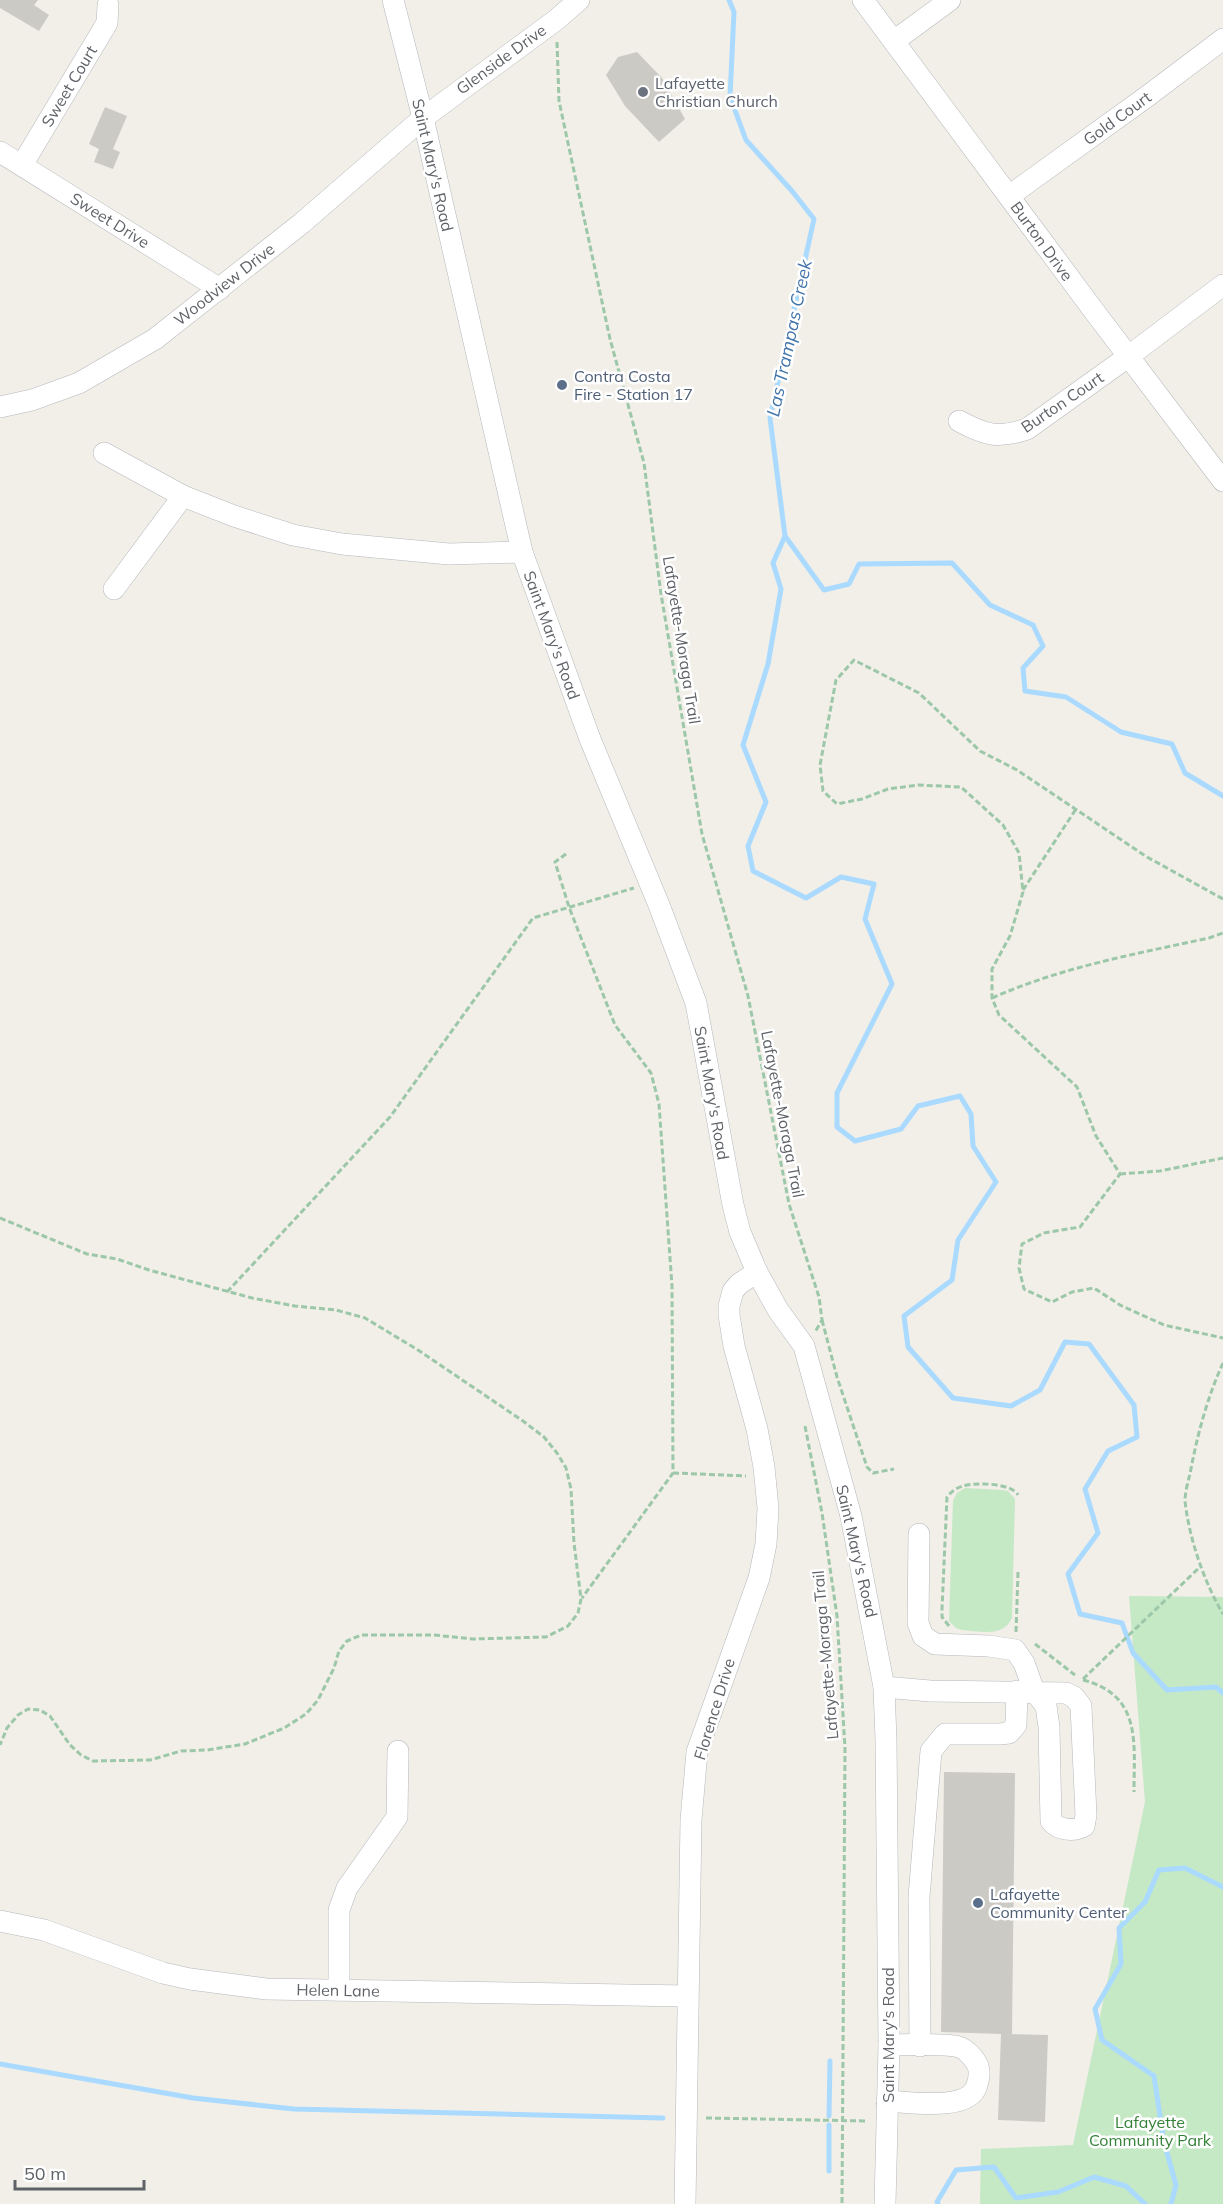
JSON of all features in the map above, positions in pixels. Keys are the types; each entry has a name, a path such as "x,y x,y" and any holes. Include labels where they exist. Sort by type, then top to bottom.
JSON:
{"street":[{"name":"Saint Mary's Road","path":"393,0 423,118 522,552 590,739 696,1003 740,1232 757,1272 778,1310 804,1346 851,1516 876,1635 884,1687 889,2045 885,2204"},
{"name":"Glenside Drive","path":"423,118 556,20 579,0"},
{"name":"Burton Drive","path":"863,0 1223,482"},
{"path":"894,41 950,0"},
{"name":"Sweet Court","path":"22,165 107,23 108,5"},
{"name":"Gold Court","path":"1010,196 1223,39"},
{"name":"Woodview Drive","path":"0,407 32,400 80,383 155,339 302,223 423,118"},
{"name":"Sweet Drive","path":"0,152 220,289"},
{"name":"Burton Court","path":"959,421 995,436 1027,429 1223,285"},
{"path":"104,453 183,496 234,516 293,535 342,544 449,554 522,552"},
{"path":"114,590 183,496"},
{"name":"Florence Drive","path":"685,2204 691,1820 697,1752 759,1578 766,1544 768,1508 758,1429 734,1346 729,1315 733,1291 757,1272"},
{"path":"919,1534 918,1623 923,1636 936,1644 989,1646 1015,1650 1024,1663 1025,1691 1016,1725 1009,1732 945,1734 931,1751 919,1897 920,2046"},
{"path":"884,1687 930,1691 1025,1691 1066,1693 1074,1697 1081,1706 1086,1815 1084,1826 1078,1829 1064,1829 1055,1826 1051,1821 1049,1727 1046,1706 1025,1691"},
{"path":"339,1990 339,1910 347,1888 398,1817 398,1751"},
{"name":"Helen Lane","path":"0,1921 44,1930 163,1973 190,1980 266,1989 687,1996"},
{"path":"887,2101 937,2103 959,2101 969,2097 976,2089 980,2077 978,2067 971,2055 960,2047 889,2045"}],"path":[{"name":"Lafayette-Moraga Trail","path":"557,36 559,101 610,339 644,463 661,594 702,834 748,996 784,1187 819,1297 822,1320 837,1377 867,1467 873,1473 894,1469"},
{"path":"1023,892 1019,853 1004,825 961,787 918,785 888,789 862,799 837,804 823,791 820,765 836,680 854,660 920,693 980,751 1017,770 1147,857 1223,899"},
{"path":"1076,809 1023,892 1010,936 992,969 992,998 999,1015 1077,1087 1096,1136 1120,1174"},
{"path":"566,854 555,862 569,907 615,1024 651,1072 659,1104 672,1286 673,1473 581,1599"},
{"path":"227,1292 390,1117 533,918 650,884"},
{"path":"992,998 1024,984 1073,968 1223,933"},
{"path":"1223,1158 1160,1171 1120,1174 1080,1227 1044,1233 1022,1244 1019,1268 1024,1289 1052,1302 1072,1292 1094,1288 1120,1305 1164,1325 1223,1338"},
{"path":"0,1218 87,1254 117,1259 227,1292 295,1306 336,1310 365,1318 506,1408 544,1437 566,1468 571,1489 574,1543 581,1599 578,1613 568,1626 546,1637 473,1639 434,1635 361,1635 347,1641 339,1651 334,1668 318,1700 306,1714 284,1728 245,1744 207,1750 181,1751 150,1760 93,1761 81,1755 70,1745 50,1716 40,1710 28,1709 18,1715 7,1728 0,1745"},
{"path":"804,1346 822,1320"},
{"path":"1223,1363 1214,1382 1197,1437 1185,1499 1201,1566 1213,1597 1223,1614"},
{"name":"Lafayette-Moraga Trail","path":"805,1426 822,1513 837,1616 845,1748 842,2204"},
{"path":"673,1473 765,1477"},
{"path":"952,1629 942,1617 947,1497 952,1490 971,1484 1009,1486 1016,1490 1018,1495"},
{"path":"1082,1680 1201,1566"},
{"path":"1010,1632 1016,1634 1018,1572"},
{"path":"1033,1643 1082,1680 1104,1686 1127,1712 1134,1731 1134,1792"},
{"path":"686,2118 866,2121"}],"green space":[{"path":"965,1488 1008,1491 1015,1499 1012,1618 1008,1624 997,1631 962,1630 949,1621 953,1501 957,1493"},
{"name":"Lafayette Community Park","path":"1129,1596 1223,1597 1223,2204 980,2204 981,2149 1073,2145 1145,1802"}],"building":[{"path":"0,0 38,0 34,5 49,15 39,31 0,8"},
{"name":"Lafayette Christian Church","path":"637,52 662,78 685,119 659,142 625,106 606,75 618,57"},
{"path":"105,107 127,116 113,149 120,152 113,169 94,162 99,149 89,144"},
{"name":"Lafayette Community Center","path":"944,1772 1015,1773 1012,2034 1005,2034 1048,2035 1045,2122 998,2120 1001,2034 941,2032"}],"waterway":[{"name":"Las Trampas Creek","path":"729,0 734,12 730,97 746,140 814,219 770,418 785,536 773,563 781,589 768,664 743,745 766,802 748,846 753,871 806,898 841,877 874,884 865,919 892,984 837,1093 837,1127 855,1141 901,1129 918,1106 960,1096 971,1114 973,1146 996,1182 958,1240 952,1280 904,1316 908,1347 953,1398 1011,1406 1040,1390 1065,1342 1089,1344 1134,1405 1137,1437 1108,1451 1085,1489 1098,1533 1068,1574 1080,1614 1122,1623 1133,1653 1167,1690 1216,1687 1223,1693"},
{"path":"785,536 824,590 849,584 859,564 952,563 990,605 1033,625 1043,646 1023,668 1025,691 1066,697 1121,732 1172,744 1185,773 1223,796"},
{"name":"Las Trampas Creek","path":"1171,2204 1176,2185 1164,2142 1154,2076 1102,2040 1095,2009 1121,1964 1119,1928 1145,1902 1159,1870 1185,1868 1223,1887"},
{"path":"829,2116 830,2061"},
{"path":"0,2064 193,2098 294,2109 663,2118"},
{"path":"829,2125 829,2171"},
{"name":"Las Trampas Creek","path":"938,2204 937,2202 956,2170 994,2167 1016,2198 1058,2192 1094,2177 1126,2186 1145,2204"}],"place":[{"name":"Lafayette Christian Church","path":"643,92"},
{"name":"Contra Costa Fire - Station 17","path":"562,385"},
{"name":"Lafayette Community Center","path":"978,1903"}]}
